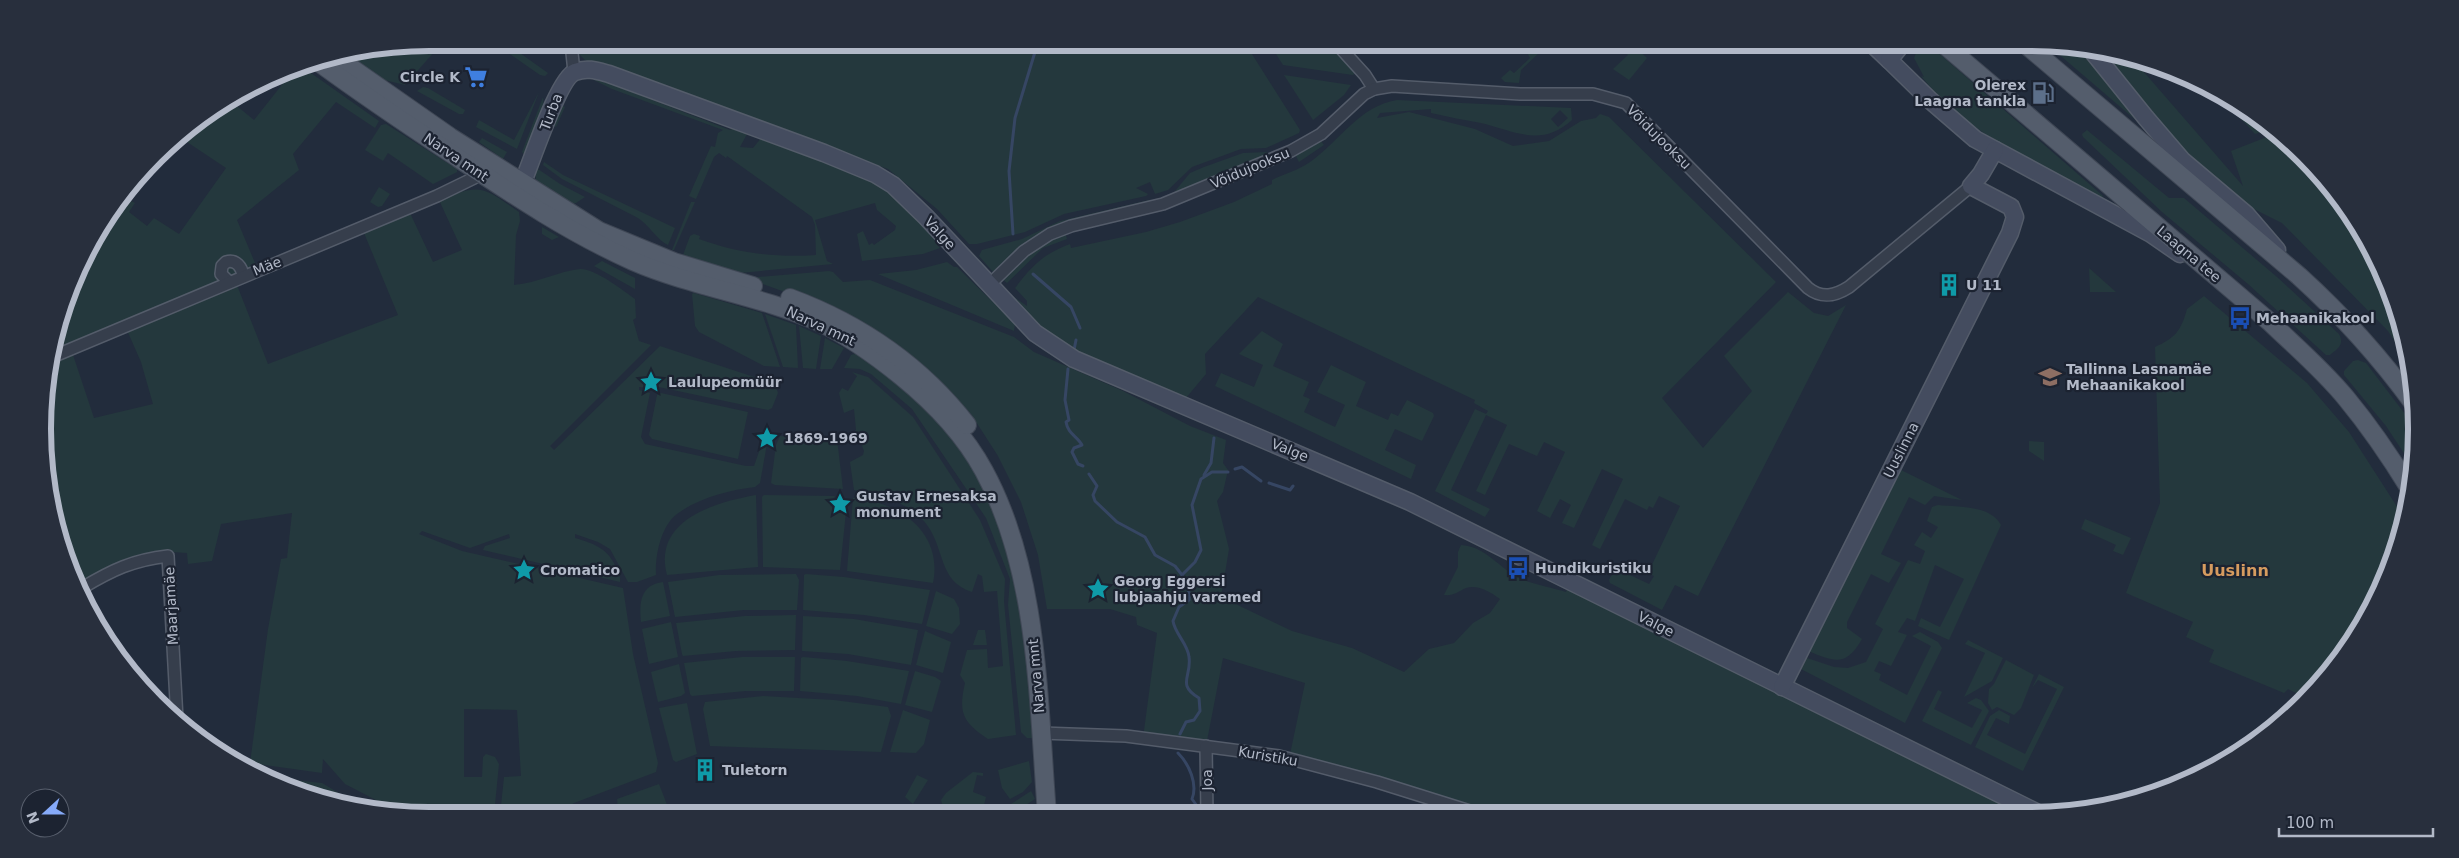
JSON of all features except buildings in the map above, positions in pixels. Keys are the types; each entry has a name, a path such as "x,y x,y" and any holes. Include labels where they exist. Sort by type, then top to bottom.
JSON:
{"main road":[{"name":"Laagna tee","path":"1953,51 2270,323 2346,398 2389,455 2405,480"},
{"path":"2034,51 2299,276 2334,308 2385,364 2406,393"},
{"name":"Narva mnt","path":"342,62 482,166"},
{"name":"Narva mnt","path":"324,66 520,190 592,227 633,247 690,268 776,293 819,308 873,338 940,393 982,444 1000,478 1012,507 1031,570 1041,622 1047,733 1047,807"},
{"name":"Narva mnt","path":"1047,733 1058,807"}],"street":[{"path":"573,51 574,72"},
{"path":"1343,51 1374,88"},
{"path":"1880,51 1954,123 1995,150 2151,234 2214,275"},
{"path":"1889,60 1896,51"},
{"path":"2097,58 2182,160 2246,214 2299,276"},
{"name":"Valge","path":"574,72 591,69 609,74 875,174 893,185 910,200 1035,333 1074,359 1410,502 2026,807"},
{"name":"Turba","path":"520,190 558,92 574,72"},
{"name":"Võidujooksu","path":"989,285 1032,245 1059,230 1163,204 1304,145 1321,134 1359,98 1374,88 1392,86 1520,94 1593,94 1626,103 1808,288 1824,295 1839,293 1849,287 1971,186 1981,174 1995,150"},
{"name":"Mäe","path":"59,354 443,193 474,178 482,166"},
{"name":"Uuslinna","path":"1782,687 2015,221 2015,213 2005,203 1971,186"},
{"path":"229,282 221,274 222,266 226,262 234,261 239,265 243,276"},
{"name":"Maarjamäe","path":"86,586 122,567 143,559 168,556 175,709"},
{"name":"Kuristiku","path":"1047,733 1126,736 1279,756 1377,782 1449,807"},
{"name":"Joa","path":"1206,746 1208,807"}],"green space":[{"path":"435,51 405,85 380,79 353,59 380,54"},
{"path":"506,51 517,51 548,73 545,76 540,75"},
{"path":"580,51 1250,51 1300,130 1299,133 1266,148 1241,149 1192,167 1168,190 1155,194 1150,182 1136,188 1148,194 1146,196 1064,214 1025,232 977,244 969,244 937,209 888,169 677,92 668,85 654,84 585,60 579,54"},
{"path":"1276,51 1335,51 1355,73 1353,75 1283,65"},
{"path":"1531,51 1541,51 1521,70 1519,83 1505,82 1501,78 1510,70 1514,73 1530,58 1528,54"},
{"path":"1624,51 1640,51 1647,58 1629,80 1613,69 1628,55"},
{"path":"1917,51 1936,51 2102,195 2104,199 2030,161 1982,132 1940,97 1921,76 1924,77 1914,58"},
{"path":"2056,52 2088,56 2141,124"},
{"path":"2109,60 2140,68 2243,186 2231,151 2269,136 2297,162 2330,199 2357,240 2379,284 2388,308 2398,347 2388,331 2282,223 2252,208 2251,211 2170,138"},
{"path":"308,71 379,121 375,128 336,102 293,154 299,170 237,220 258,270 235,280 268,364 398,315 364,233 410,213 433,262 462,250 439,200 473,189 489,192 519,212 520,221 516,235 514,285 572,270 580,269 593,272 635,299 636,318 633,320 639,341 651,345 550,446 554,450 660,346 775,384 778,393 772,408 768,410 654,386 655,376 650,380 647,388 639,387 639,390 650,393 641,437 645,444 746,466 754,466 761,446 767,444 760,483 755,487 735,490 704,499 685,508 671,519 660,542 656,575 637,582 628,582 610,549 598,542 575,534 575,538 600,548 609,555 618,572 620,582 483,550 485,546 510,538 509,534 470,548 422,531 419,534 462,551 623,588 633,654 658,763 656,772 567,807 501,807 504,777 521,776 517,710 464,709 464,777 482,777 483,757 486,754 495,757 499,764 495,807 429,807 384,804 345,784 323,759 322,773 250,762 268,629 281,559 287,558 292,513 221,524 212,561 188,564 187,553 173,552 168,556 143,559 86,586 64,527 54,478 52,454 51,429 54,380 64,331 71,308 90,262 128,200 135,203 129,212 147,226 154,218 179,234 226,168 185,141 235,105 254,120 286,79","holes":["126,328 141,362 153,404 94,418 72,352"]},
{"path":"1284,75 1351,85 1344,95 1313,120"},
{"path":"592,79 603,81 730,130 734,127 747,134 740,147 753,148 762,137 875,182 895,194 940,241 937,245 940,248 923,254 862,261 857,234 863,231 869,245 872,243 874,245 895,230 896,226 877,210 875,203 815,220 827,261 833,264 740,273 683,255 690,236 694,234 700,236 699,239 713,244 742,251 786,256 816,255 815,225 812,217 727,156 726,158 719,153 714,157 696,199 689,196 711,146 715,147 718,133 723,130 612,89"},
{"path":"423,87 428,88 465,110 463,114 459,114 417,91"},
{"path":"539,92 517,149 476,127 479,120 514,140"},
{"path":"543,97 544,107 526,156 522,152"},
{"path":"1397,100 1571,108 1572,120 1561,128 1539,135 1517,133 1481,123 1431,113 1431,109 1380,113 1377,118 1409,112 1475,129 1513,146 1549,141 1581,121 1596,118 1600,114 1609,117 1776,282 1662,398 1703,448 1752,391 1724,356 1788,292 1814,313 1828,316 1846,305 1698,596 1675,585 1662,610 1610,583 1609,580 1615,568 1649,584 1654,576 1648,573 1680,506 1659,496 1653,508 1649,506 1647,510 1625,499 1600,549 1592,545 1623,479 1602,469 1574,528 1562,523 1571,505 1560,499 1550,518 1537,511 1565,452 1544,442 1537,456 1509,444 1485,495 1476,491 1507,425 1486,415 1451,490 1490,509 1485,517 1435,491 1475,409 1486,414 1488,411 1474,403 1475,400 1258,297 1205,354 1206,374 1186,398 1055,342 1005,291 1027,306 1027,301 1015,288 1033,267 1052,252 1070,244 1071,248 1146,232 1180,222 1234,202 1272,184 1272,180 1310,162 1321,154 1350,125 1372,109","holes":["1560,110 1568,118 1558,127 1551,119"]},
{"path":"561,105 565,107 556,127 554,125"},
{"path":"2241,119 2250,122 2263,132 2255,134"},
{"path":"386,124 457,169 457,172 433,184 388,153 383,161 365,150 381,125"},
{"path":"2087,130 2169,198 2184,198 2277,277 2339,334 2341,344 2338,349 2330,355 2326,355 2248,284 2162,212 2083,137 2082,134"},
{"path":"482,138 507,152 503,159 479,142"},
{"path":"1320,140 1324,145 1299,162 1295,154"},
{"path":"1267,152 1267,156 1171,196 1190,173 1243,153"},
{"path":"544,162 563,175 675,228 668,245 660,240 638,218 562,179 543,165"},
{"path":"535,167 560,184 585,197 576,203 570,204 536,181"},
{"path":"379,187 390,194 382,206 378,207 370,202"},
{"path":"1149,200 1150,203 1053,228 1027,242 993,272 979,256 982,250 1022,239 1060,221"},
{"path":"691,202 695,202 674,250 672,250"},
{"path":"542,227 559,237 552,240 542,234"},
{"path":"1065,232 1067,239 1043,248 1007,283 1002,279 1031,250"},
{"path":"602,261 635,278 635,289 594,266"},
{"path":"947,262 957,267 1015,324 1014,331 878,274 916,270"},
{"path":"2089,268 2116,292 2090,292"},
{"path":"829,271 833,272 843,282 870,280 1014,337 1034,352 1123,391 1190,426 1226,440 1223,463 1228,470 1223,492 1217,501 1229,549 1221,597 1292,631 1352,648 1404,672 1429,649 1454,643 1473,623 1490,613 1500,599 1488,591 1475,587 1444,595 1458,567 1458,552 1461,545 1469,546 1483,552 1507,571 1520,578 1566,592 1567,589 1939,772 2006,807 1455,807 1289,759 1305,683 1223,658 1206,746 1143,738 1157,633 1137,625 1136,617 1110,609 1047,609 1038,555 1021,502 998,456 971,414 941,384 849,315 746,278"},
{"path":"692,294 762,313 780,367 764,366 699,332 695,326"},
{"path":"2204,296 2307,383 2349,432 2399,509 2388,550 2369,596 2330,659 2299,694 2288,689 2284,693 2209,662 2214,650 2186,637 2193,622 2126,593 2160,503 2155,347 2176,333 2180,328 2187,309"},
{"path":"765,314 796,325 798,368 783,367"},
{"path":"799,326 821,336 816,369 803,368"},
{"path":"1262,331 1283,344 1273,366 1309,382 1303,396 1310,399 1304,412 1335,427 1345,405 1317,392 1331,365 1366,382 1356,406 1388,420 1391,413 1398,416 1407,400 1433,413 1434,416 1422,441 1395,429 1385,450 1416,465 1411,479 1215,386 1221,373 1254,387 1263,365 1239,354"},
{"path":"825,338 844,348 832,369 820,369"},
{"path":"858,353 906,390 938,421 971,467 989,502 1014,578 1026,658 1033,738 1027,738 1021,732 1008,605 1010,579 986,518 912,409 871,374 860,369 844,368 851,355"},
{"path":"2358,360 2366,363 2408,417 2407,457 2386,426 2344,375 2344,371 2353,361"},
{"path":"852,372 868,377 913,417 980,520 1005,579 1004,601 1016,735 988,739 968,722 964,716 962,702 965,683 960,675 967,650 987,649 988,668 1003,666 997,591 984,592 982,576 978,574 972,592 961,587 947,572 931,531 917,514 892,500 854,490 850,462 863,455 864,451 859,438 850,436 856,430 854,409 844,413 839,393 842,388 848,391 857,376"},
{"path":"661,393 748,412 738,459 652,439 649,435 657,395"},
{"path":"780,436 837,439 843,489 775,485 771,483 776,445"},
{"path":"2029,441 2044,442 2044,461 2029,451"},
{"path":"1901,470 1962,500 1934,496 1925,505 1909,497 1881,554 1901,563 1889,583 1871,574 1847,622 1847,628 1862,639 1851,654 1839,660 1826,658 1808,651"},
{"path":"756,495 758,567 667,575 665,556 669,540 678,527 706,509"},
{"path":"764,495 835,496 830,505 837,513 846,512 840,570 763,567 762,497"},
{"path":"853,498 866,499 892,508 904,515 923,532 933,555 933,583 847,571"},
{"path":"1938,505 1982,510 1996,518 2001,525 1949,640 1918,626 1921,618 1940,627 1964,579 1935,565 1915,621 1907,618 1898,632 1907,635 1891,666 1879,661 1874,671 1881,674 1879,680 1907,695 1931,646 1912,636 1920,632 1938,642 1942,648 1905,723 1799,668 1804,657 1834,667 1848,668 1866,662 1883,629 1875,624 1908,560 1920,564 1925,551 1914,545 1922,532 1931,538 1938,527 1927,521 1932,507"},
{"path":"2085,519 2131,538 2123,555 2113,551 2116,545 2081,529"},
{"path":"796,574 799,580 797,610 744,610 675,617 668,582 719,575"},
{"path":"804,575 844,577 930,590 922,624 864,615 803,610"},
{"path":"663,582 670,616 641,622 640,608 645,591 655,584"},
{"path":"936,591 954,599 959,608 960,624 952,634 926,626"},
{"path":"796,615 795,650 736,651 683,656 682,654 676,623 745,616"},
{"path":"803,616 854,619 918,630 911,665 848,654 802,651"},
{"path":"671,622 678,657 649,664 642,629"},
{"path":"978,630 985,630 987,645 973,645"},
{"path":"925,631 951,642 943,673 916,665"},
{"path":"1968,640 2003,658 1992,681 1964,697 1985,653 1965,644"},
{"path":"742,657 795,657 794,691 746,691 692,696 690,694 684,663"},
{"path":"801,658 847,661 909,671 901,704 857,696 800,691"},
{"path":"2006,660 2034,675 2021,708 2014,715 1997,707 1992,710 1988,703 1989,689 1994,684"},
{"path":"679,664 685,693 681,696 658,702 651,672"},
{"path":"915,671 935,677 941,681 932,712 905,705"},
{"path":"2039,674 2064,687 2023,771 1975,747 1990,716 1999,710 2010,716 2009,724 1996,718 1987,735 2025,754 2057,689 2038,680 2032,688"},
{"path":"1938,690 1942,692 1934,709 1972,728 1982,710 1967,703 1976,698 1981,700 1989,711 1971,745 1922,721"},
{"path":"763,696 834,700 888,707 891,716 881,752 710,746 703,709 705,702"},
{"path":"687,703 697,754 676,762 673,760 659,708"},
{"path":"903,710 930,720 924,744 916,753 890,752"},
{"path":"1029,761 1032,782 1023,792 1010,799 1002,788 998,770"},
{"path":"973,772 983,773 983,776 977,775 973,792 986,797 984,807 943,807 941,800 946,793"},
{"path":"917,775 928,780 913,804 905,797"},
{"path":"288,779 322,783 345,797"},
{"path":"659,784 668,807 618,807 617,799"},
{"path":"1031,791 1035,799 1023,807 1011,807 1011,804"},
{"path":"604,804 606,807 594,807"}],"waterway":[{"path":"1013,234 1009,171 1015,118 1035,51"},
{"path":"1033,274 1071,307 1080,328"},
{"path":"1074,350 1076,340"},
{"path":"1068,369 1065,400 1069,420 1066,422 1071,432 1082,445 1074,448 1072,452 1078,464 1083,466"},
{"path":"1204,475 1211,463 1214,438"},
{"path":"1235,469 1242,467 1261,481"},
{"path":"1182,575 1195,562 1201,550 1192,505 1201,479 1212,472 1228,472"},
{"path":"1089,474 1097,486 1093,495 1095,501 1117,522 1145,537 1155,555 1175,566 1182,575 1189,592 1189,600 1179,607 1173,621 1188,652 1189,664 1186,680 1188,688 1199,698 1200,711 1194,720 1186,722 1180,734"},
{"path":"1269,483 1290,490 1293,486"},
{"path":"1178,753 1186,763 1191,774 1194,787 1192,799 1197,806"}],"place":[{"name":"Circle K","path":"476,77"},
{"name":"Olerex Laagna tankla","path":"2043,93"},
{"name":"U 11","path":"1949,285"},
{"name":"Mehaanikakool","path":"2240,318"},
{"name":"Tallinna Lasnamäe Mehaanikakool","path":"2050,377"},
{"name":"Laulupeomüür","path":"651,382"},
{"name":"1869-1969","path":"767,438"},
{"name":"Gustav Ernesaksa monument","path":"840,504"},
{"name":"Hundikuristiku","path":"1518,568"},
{"name":"Cromatico","path":"524,570"},
{"name":"Georg Eggersi lubjaahju varemed","path":"1098,589"},
{"name":"Tuletorn","path":"705,770"}],"district":[{"name":"Uuslinn","path":"2235,570"}]}
